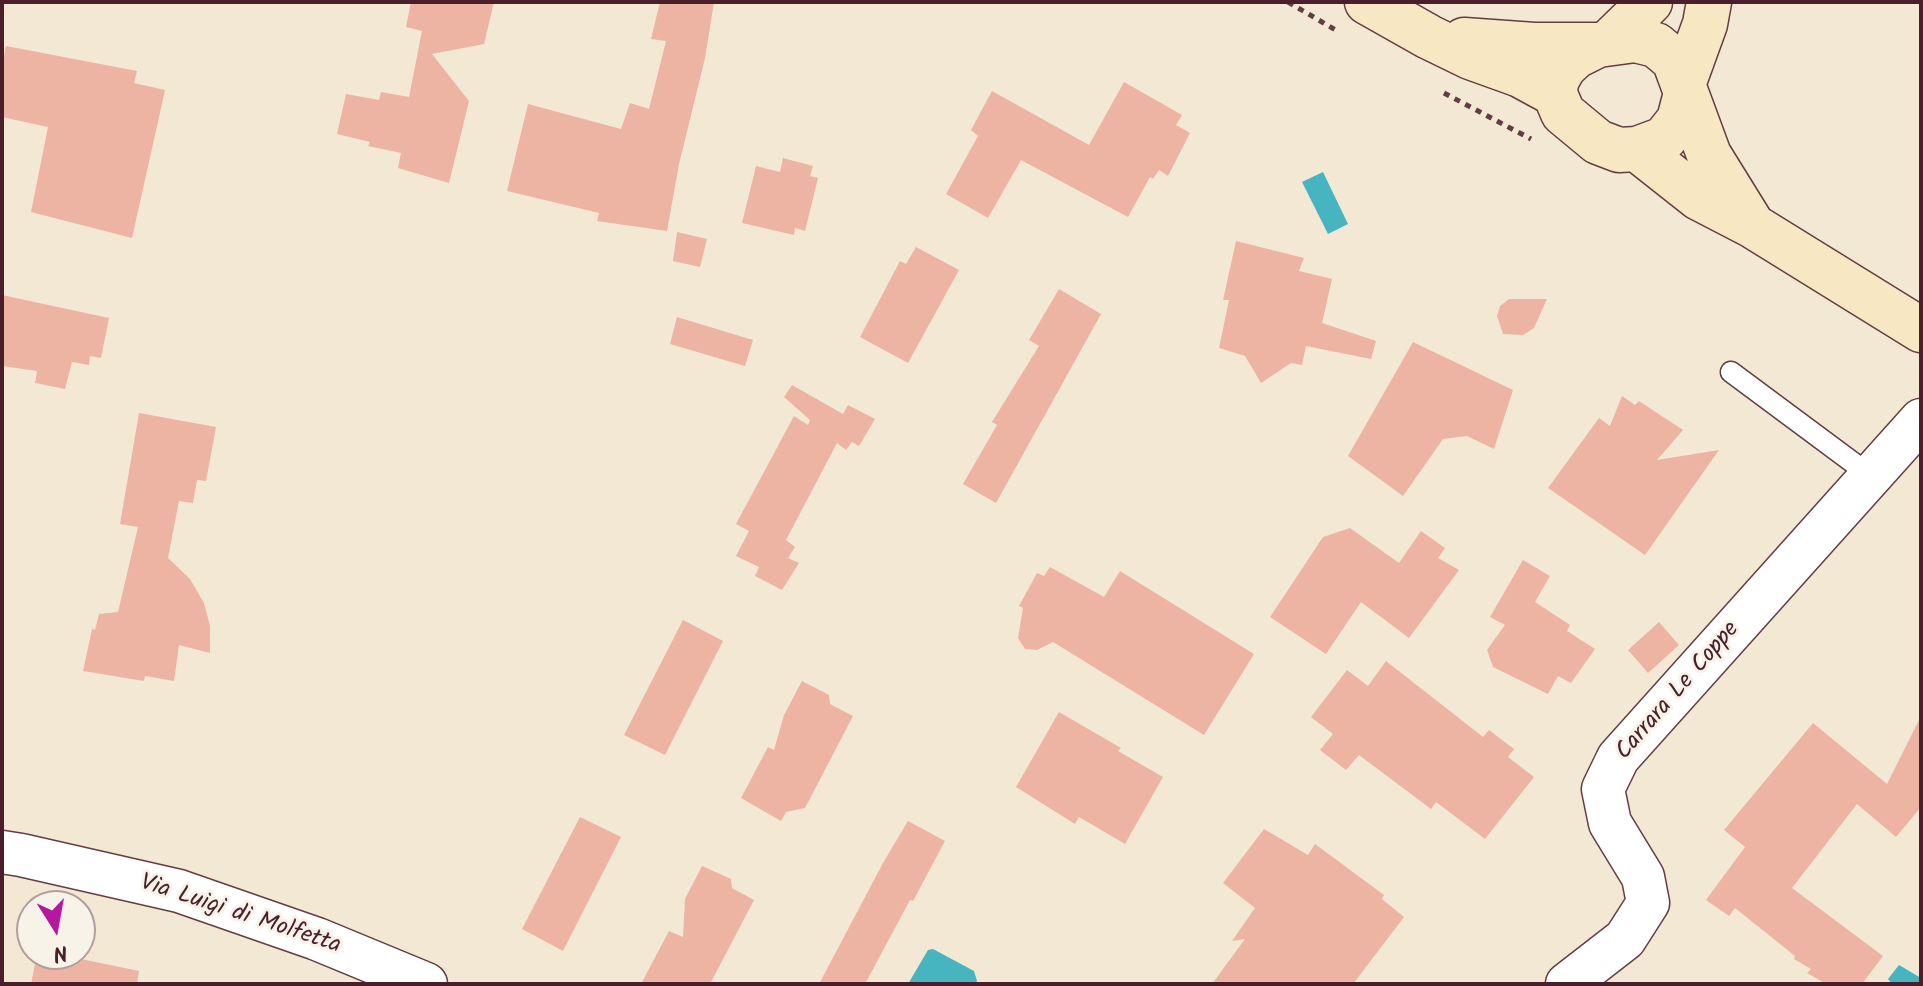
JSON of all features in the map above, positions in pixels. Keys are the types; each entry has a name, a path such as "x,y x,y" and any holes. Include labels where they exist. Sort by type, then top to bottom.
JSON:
{"main road":[{"path":"1367,2 1429,37 1470,57 1520,75 1555,94"},
{"path":"1650,2 1603,43 1576,56 1564,67 1556,81 1555,94 1563,113 1598,142 1619,150 1637,149 1664,139 1679,120 1709,2"},
{"path":"1429,37 1534,45 1635,40 1656,45 1674,60 1709,155 1753,226"},
{"path":"1637,149 1699,198 1753,226 1921,330"}],"street":[{"name":"Carrara Le Coppe","path":"1567,984 1625,939 1648,903 1643,877 1610,823 1603,789 1618,758 1921,420"},
{"name":"Via Luigi di Molfetta","path":"2,852 179,891 317,939 426,984"}],"lane":[{"path":"1731,372 1871,476"}],"water":[{"path":"1323,172 1348,224 1328,234 1302,182"},
{"path":"933,949 974,971 975,984 908,984 928,950"},
{"path":"1899,965 1921,978 1921,984 1892,984 1888,979"}],"building":[{"path":"411,2 494,2 484,44 432,54 469,101 449,183 398,168 401,153 368,146 370,142 337,134 346,94 379,100 381,92 409,97 422,31 406,27"},
{"path":"660,2 714,2 705,58 679,164 667,231 597,221 599,213 507,191 528,104 621,129 630,103 649,109 666,41 651,39"},
{"path":"6,46 137,71 134,83 165,90 132,238 31,212 48,127 2,117 2,66"},
{"path":"1124,82 1182,115 1176,125 1190,133 1168,176 1159,170 1153,179 1150,177 1128,217 1021,160 988,218 946,194 978,136 971,130 992,91 1089,145"},
{"path":"783,158 813,166 810,176 818,178 805,231 795,228 794,235 742,223 756,166 780,172"},
{"path":"677,232 707,239 700,267 673,261"},
{"path":"1236,241 1304,258 1299,271 1332,279 1322,323 1376,341 1371,359 1306,346 1302,365 1291,363 1261,383 1245,356 1219,348 1229,300 1223,300"},
{"path":"916,247 959,270 908,363 860,337 900,261 906,264"},
{"path":"1059,289 1101,314 996,503 963,484 997,425 992,422 1039,346 1029,340"},
{"path":"2,295 109,318 101,358 90,356 89,365 72,362 65,389 35,383 37,371 2,366"},
{"path":"1509,299 1547,299 1534,328 1523,335 1503,334 1497,316 1500,306"},
{"path":"677,317 753,340 745,366 670,344"},
{"path":"1413,342 1513,390 1494,449 1467,436 1443,439 1403,496 1348,456"},
{"path":"792,385 843,414 848,405 875,419 859,446 852,442 846,450 837,443 786,540 795,547 788,558 799,563 782,590 755,576 759,567 736,556 749,531 736,524 794,416 808,425 810,420 784,397"},
{"path":"1622,396 1635,405 1639,401 1683,430 1657,460 1719,450 1645,555 1548,488 1599,418 1610,426"},
{"path":"139,413 216,427 206,481 197,480 193,503 179,501 168,558 190,579 204,603 210,626 210,653 179,645 174,681 145,676 144,681 83,671 92,629 95,630 99,614 118,612 138,527 120,524"},
{"path":"1350,528 1399,563 1421,531 1445,548 1438,558 1459,570 1409,638 1361,602 1326,654 1270,617 1323,537"},
{"path":"1523,560 1550,576 1535,602 1570,625 1567,631 1595,649 1571,683 1558,676 1548,694 1493,667 1487,650 1505,625 1490,617"},
{"path":"1050,567 1104,597 1120,571 1254,654 1204,735 1053,642 1037,650 1025,649 1018,638 1023,608 1019,606 1037,573 1044,576"},
{"path":"683,620 723,641 665,755 624,735"},
{"path":"1659,622 1679,645 1648,673 1628,650"},
{"path":"1386,661 1483,737 1489,730 1514,749 1508,757 1534,777 1485,839 1436,802 1431,809 1359,755 1346,770 1320,750 1333,734 1311,717 1347,670 1368,686"},
{"path":"802,681 829,695 830,704 853,716 805,808 786,812 781,821 741,798 768,747 774,750 784,715"},
{"path":"1059,712 1163,777 1125,844 1079,817 1075,824 1016,787"},
{"path":"1921,716 1921,807 1896,837 1857,804 1792,888 1883,956 1862,984 1826,984 1807,973 1811,969 1794,959 1795,956 1735,908 1729,916 1706,900 1745,847 1724,830 1813,723 1887,784"},
{"path":"580,817 621,837 563,951 522,929"},
{"path":"908,821 945,841 913,901 910,900 865,984 819,984 883,863"},
{"path":"1264,829 1308,855 1315,844 1384,895 1382,899 1404,917 1353,984 1212,984 1245,939 1232,941 1255,908 1223,883"},
{"path":"702,866 731,879 732,888 754,900 710,984 641,984 669,931 683,937 685,899"},
{"path":"96,962 139,971 137,984 31,984 34,970 96,970"}]}
